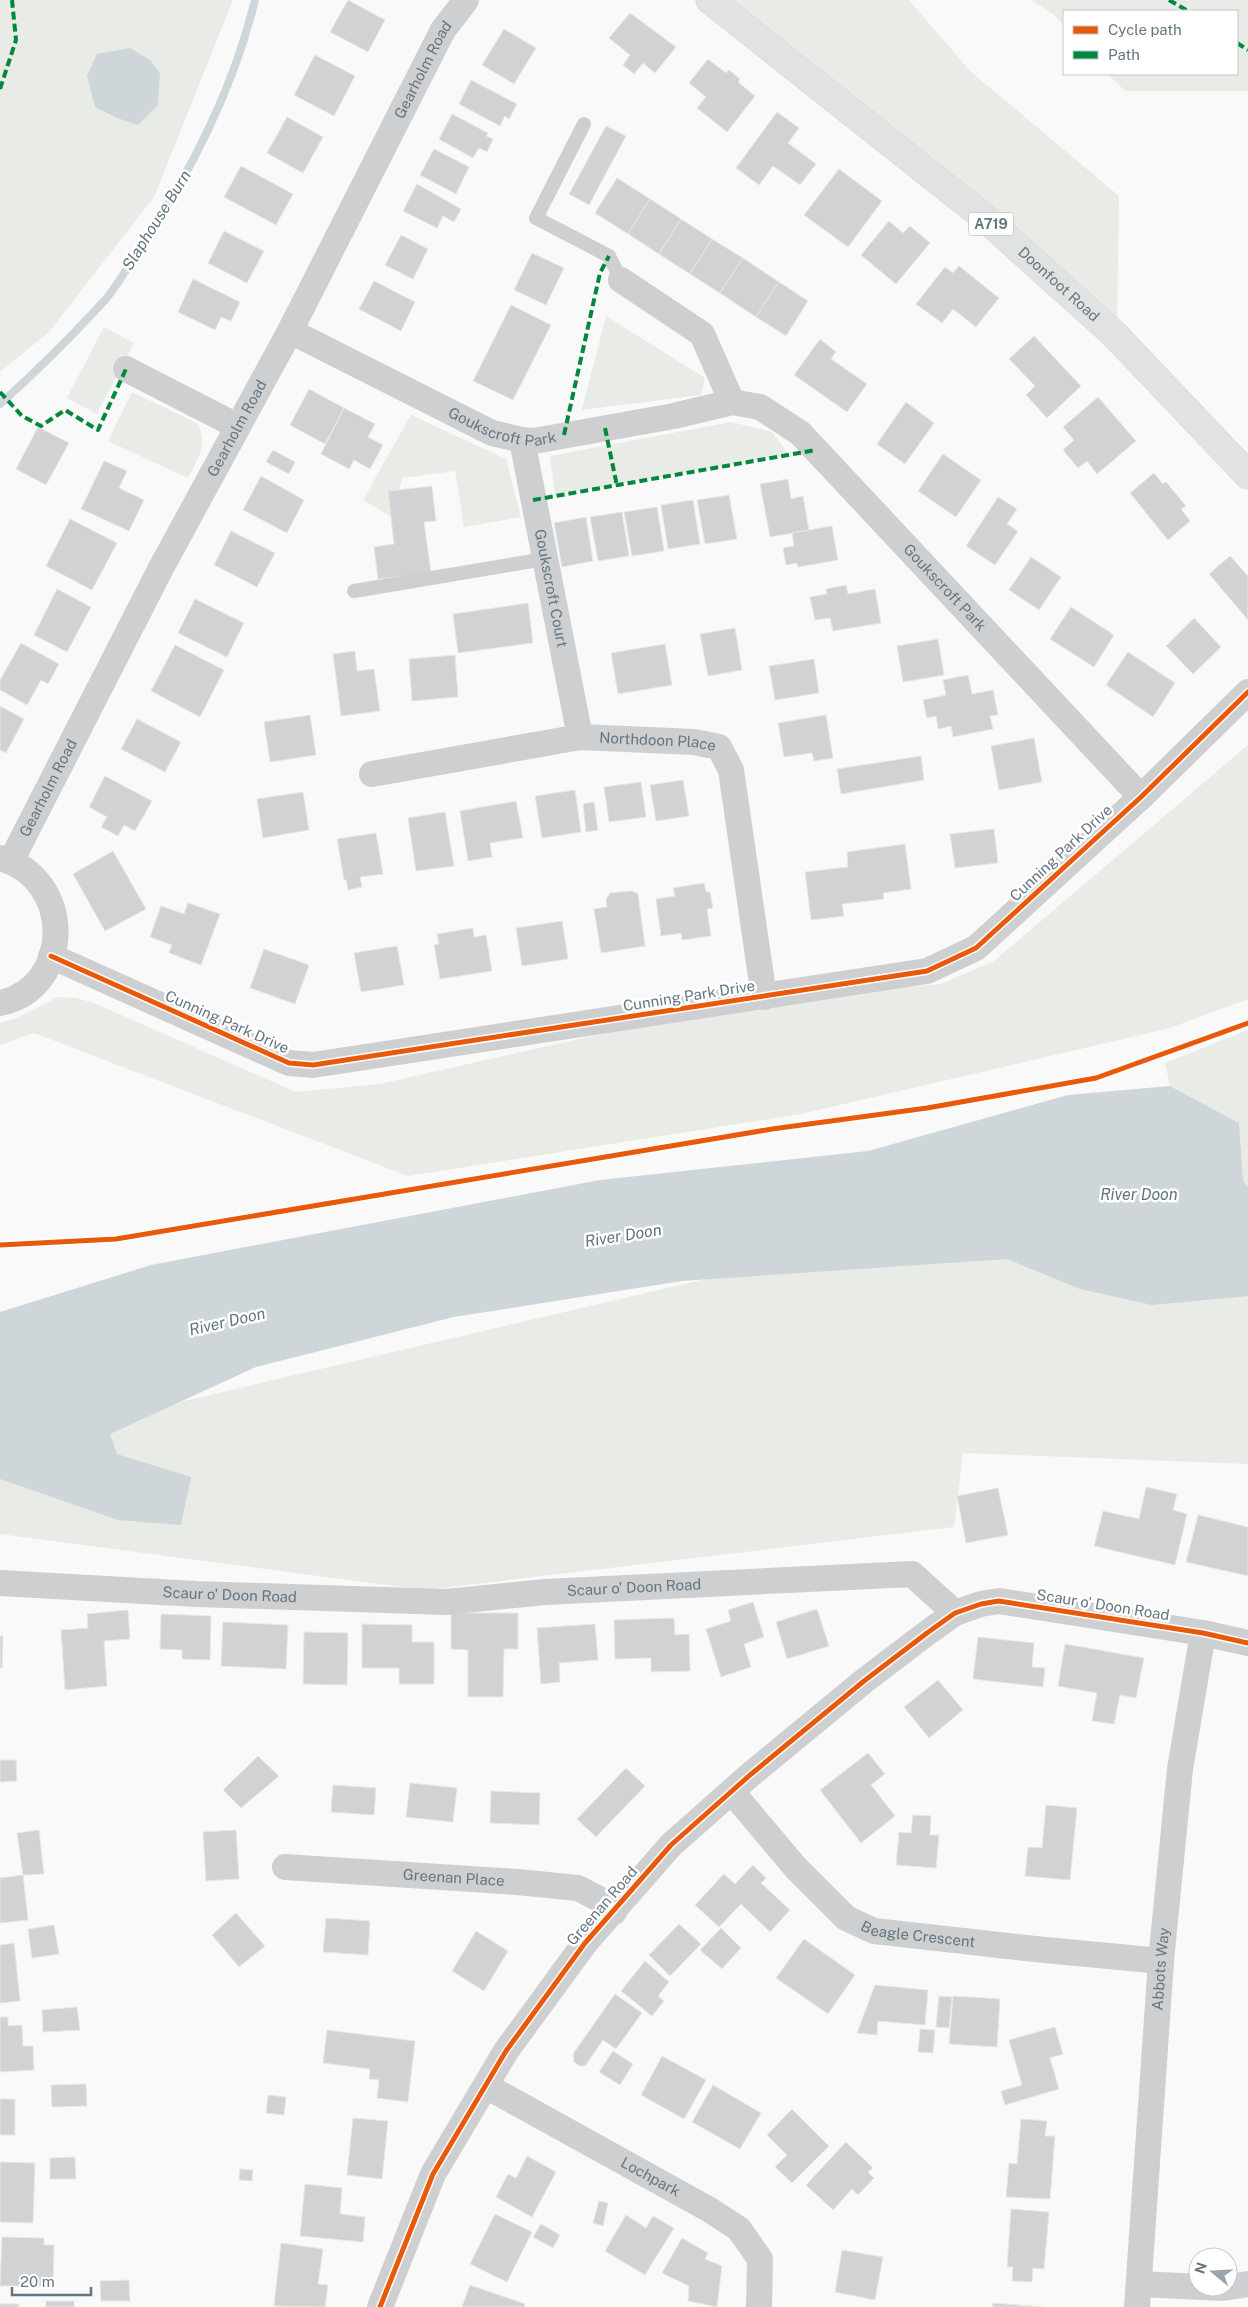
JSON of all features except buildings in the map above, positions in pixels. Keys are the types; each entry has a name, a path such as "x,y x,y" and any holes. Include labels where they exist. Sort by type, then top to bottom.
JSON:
{"main road":[{"name":"Doonfoot Road","path":"710,0 992,225 1114,334 1248,474"}],"street":[{"name":"Gearholm Road","path":"5,860 160,568 290,331 443,30 466,0"},
{"path":"621,280 702,334 732,402"},
{"name":"Goukscroft Park","path":"290,331 492,433 522,440 534,440 674,416 732,402 760,407 800,433 1141,797"},
{"path":"126,369 237,426"},
{"name":"Goukscroft Court","path":"522,440 580,737"},
{"name":"Cunning Park Drive","path":"52,956 289,1064 313,1065 927,971 976,948 1141,797 1248,692"},
{"name":"Northdoon Place","path":"372,774 580,737 694,742 719,747 731,770 764,997"},
{"path":"0,1003 26,992 41,976 52,956 56,938 55,919 50,900 40,884 27,871 5,860"},
{"name":"Scaur o' Doon Road","path":"0,1583 196,1594 446,1602 546,1592 912,1574 955,1612 980,1604 999,1601 1203,1633 1248,1643"},
{"name":"Greenan Road","path":"380,2307 433,2174 534,2011 585,1943 671,1845 864,1681 955,1612"},
{"name":"Abbots Way","path":"1138,2296 1161,1961 1180,1769 1203,1633"},
{"name":"Beagle Crescent","path":"732,1792 796,1868 846,1918 874,1931 1161,1961"},
{"name":"Greenan Place","path":"285,1867 517,1882 578,1888 599,1899 614,1912"},
{"name":"Lochpark","path":"486,2086 710,2210 739,2229 760,2259 759,2307"},
{"path":"1138,2296 1248,2284"}],"lane":[{"path":"584,124 536,218 608,256 621,280"},
{"path":"354,591 545,559"}],"shaded area":[{"path":"0,0 233,0 154,197 49,332 0,372"},
{"path":"730,0 909,0 970,71 1119,196 1117,330"},
{"path":"1031,0 1248,0 1248,91 1125,91 1109,75 1238,75 1238,10 1063,10 1063,25 1053,14"},
{"path":"606,316 705,378 701,395 582,410"},
{"path":"104,327 134,343 97,414 67,398"},
{"path":"132,392 197,423 202,438 202,445 188,478 108,441"},
{"path":"411,415 506,459 521,517 464,527 455,471 402,478 393,518 363,500"},
{"path":"731,422 772,432 789,455 555,495 550,456"},
{"path":"1248,745 1248,999 1170,1028 801,1114 408,1176 34,1033 0,1045 0,1023 17,1018 58,997 76,998 94,1003 296,1092 380,1084 764,997 941,984 994,961"},
{"path":"1248,1030 1248,1187 1243,1180 1239,1123 1170,1086 1165,1063"},
{"path":"958,1220 1248,1248 1248,1464 963,1453 954,1527 425,1590 0,1534 0,1444"}],"water":[{"path":"130,48 150,60 160,73 158,105 138,125 117,118 95,107 87,76 97,54"},
{"name":"River Doon","path":"1170,1086 1239,1123 1243,1180 1248,1187 1248,1296 1152,1305 1080,1289 1007,1259 682,1281 454,1317 256,1367 110,1434 117,1454 191,1477 181,1525 118,1520 0,1479 0,1312 151,1265 600,1180 868,1151 1068,1095"}],"waterway":[{"name":"Slaphouse Burn","path":"0,404 54,353 105,300 156,224 191,163 222,100 246,34 255,0"}],"marked path":[{"path":"0,89 16,40 12,0"},
{"path":"1169,0 1186,10"},
{"path":"1238,44 1248,50"},
{"path":"564,435 600,273 609,256"},
{"path":"0,392 22,416 41,426 65,410 98,430 126,369"},
{"path":"605,428 617,486"},
{"path":"533,500 816,450"}],"cycle path":[{"path":"51,956 289,1063 313,1065 927,971 976,948 1141,797 1248,692"},
{"path":"0,1245 116,1239 772,1129 927,1108 1096,1078 1248,1023"},
{"path":"380,2307 433,2174 506,2051 585,1943 671,1845 750,1775 864,1681 955,1613 981,1604 999,1601 1203,1633 1248,1643"}]}
